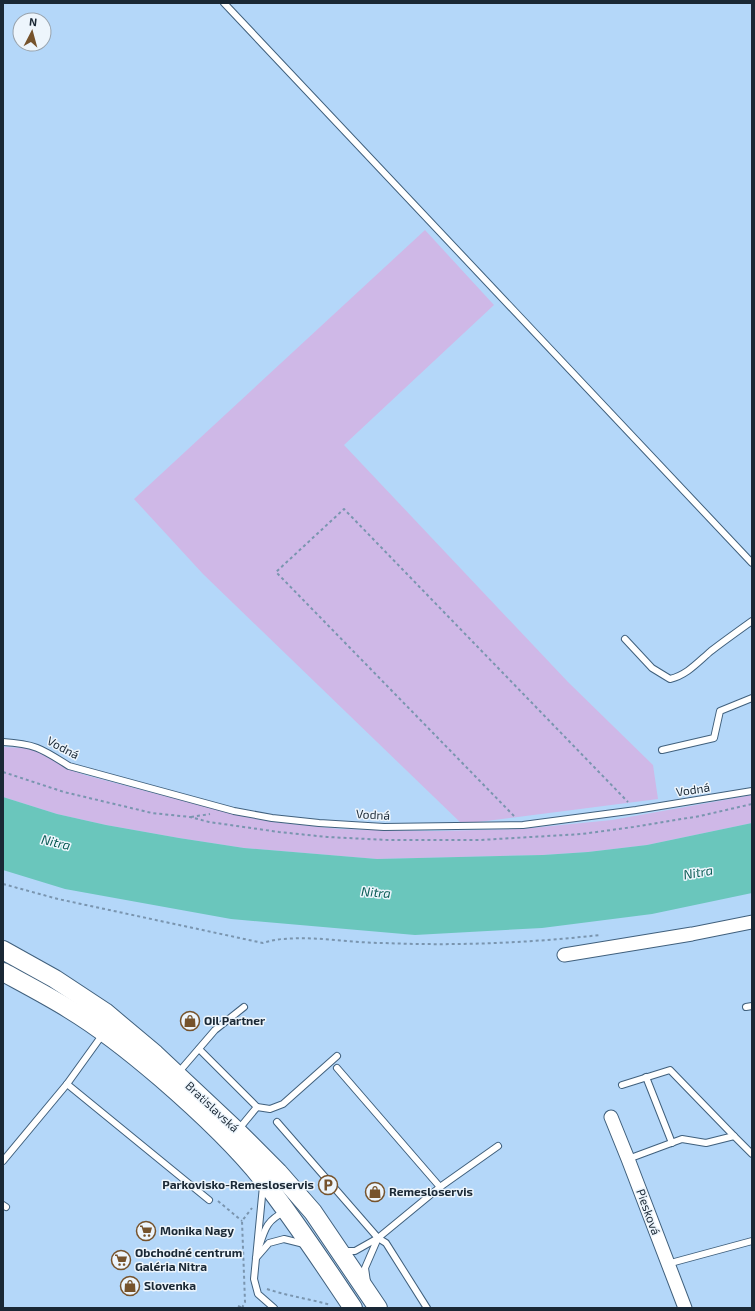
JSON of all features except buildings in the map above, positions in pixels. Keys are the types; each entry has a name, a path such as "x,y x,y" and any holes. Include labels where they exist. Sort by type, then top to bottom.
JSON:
{"main road":[{"name":"Bratislavská","path":"4,954 55,979 105,1012 177,1074 237,1131 296,1191 313,1212 378,1308"},
{"name":"Bratislavská","path":"3,972 70,1010 104,1033 145,1065 195,1108 228,1141 264,1181 313,1247 353,1308"},
{"path":"287,1211 307,1218 358,1289 368,1292"}],"street":[{"path":"564,955 692,934 752,922"},
{"name":"Piesková","path":"611,1117 684,1308"}],"lane":[{"path":"224,3 752,563"},
{"path":"625,639 652,668 670,679 678,677 691,669 711,651 752,621"},
{"path":"662,750 714,738 720,711 752,698"},
{"name":"Vodná","path":"3,742 31,745 48,752 69,766 234,811 264,817 319,823 384,827 523,825 636,810 752,791"},
{"path":"177,1074 215,1030 244,1008"},
{"path":"3,1161 67,1084 104,1033"},
{"path":"199,1049 257,1107 270,1109 284,1104 337,1056"},
{"path":"338,1068 440,1187"},
{"path":"622,1085 670,1070 752,1154"},
{"path":"646,1077 672,1143"},
{"path":"67,1084 209,1200"},
{"path":"237,1131 257,1107"},
{"path":"277,1122 378,1238 386,1243 427,1308"},
{"path":"628,1159 682,1139 706,1143 734,1136"},
{"path":"340,1251 355,1251 378,1238 440,1187 498,1146"},
{"path":"264,1181 254,1279 258,1294 274,1308"},
{"path":"256,1258 266,1226 278,1215 287,1211"},
{"path":"368,1292 365,1268 378,1238"},
{"path":"256,1258 269,1243 284,1239 296,1241 313,1247"},
{"path":"667,1264 752,1241"},
{"path":"263,1308 267,1302"}],"path":[{"path":"523,825 276,572 344,509 636,810"},
{"path":"3,772 64,792 152,812 190,817"},
{"path":"3,884 58,899 263,943 282,939 303,938 384,944 481,943 566,939 604,935"},
{"path":"209,1200 215,1199 242,1221"},
{"path":"238,1306 243,1308 245,1302 242,1221 252,1208"},
{"path":"266,1289 285,1295 312,1299 331,1305"}],"shaded area":[{"path":"425,230 494,305 344,445 568,682 653,765 658,799 462,824 203,574 134,499"},
{"path":"3,747 27,748 40,752 68,769 85,775 241,816 273,822 340,829 435,831 521,829 612,820 752,795 752,823 647,845 588,852 543,855 377,859 244,848 106,825 57,814 3,797"}],"water":[{"name":"Nitra","path":"3,797 57,814 106,825 179,838 244,848 377,859 543,855 588,852 647,845 752,823 752,893 652,914 542,928 415,935 231,919 65,889 3,870"}],"place":[{"name":"Oil Partner","path":"190,1021"},
{"name":"Parkovisko-Remesloservis","path":"328,1185"},
{"name":"Remesloservis","path":"375,1192"},
{"name":"Monika Nagy","path":"146,1231"},
{"name":"Obchodné centrum Galéria Nitra","path":"121,1260"},
{"name":"Slovenka","path":"130,1286"}]}
